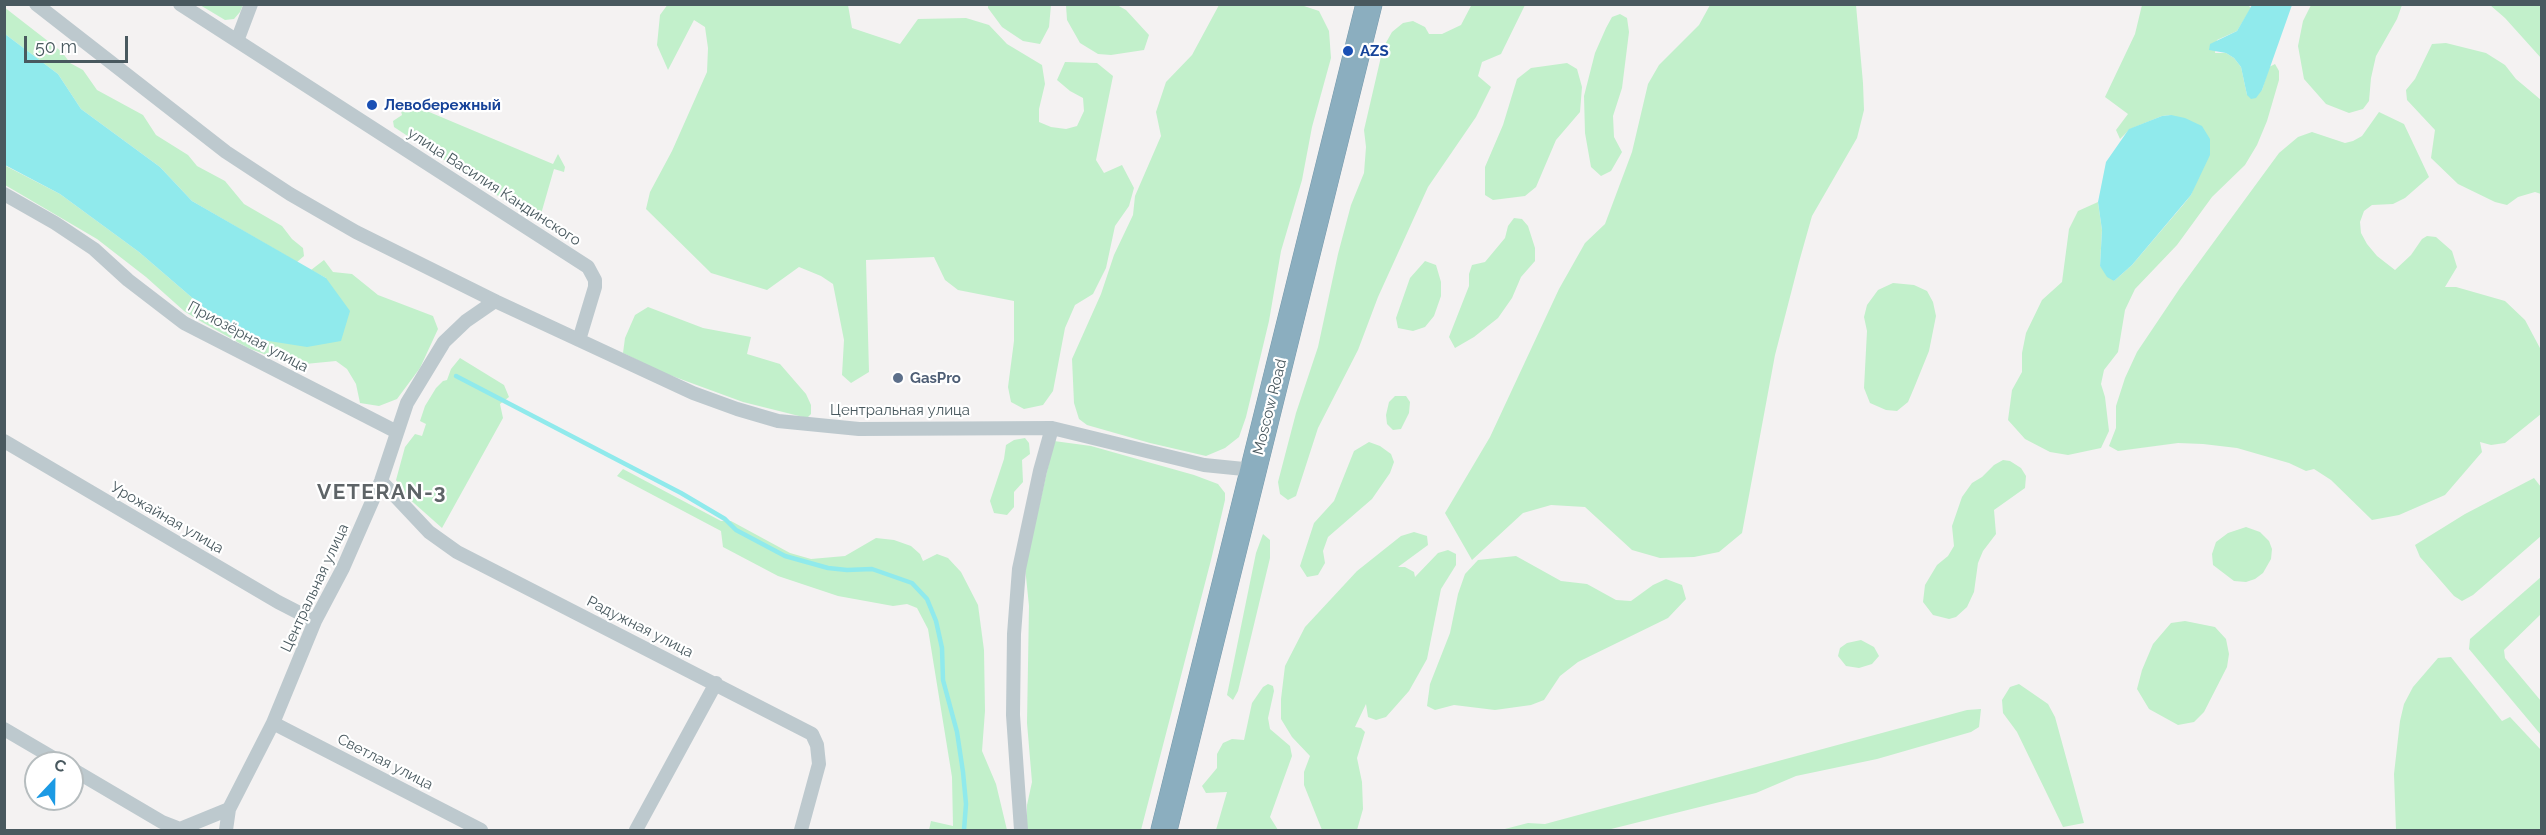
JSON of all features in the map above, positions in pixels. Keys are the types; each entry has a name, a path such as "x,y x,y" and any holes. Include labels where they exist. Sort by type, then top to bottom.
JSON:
{"highway":[{"name":"Moscow Road","path":"1167,819 1369,4"}],"street":[{"name":"Центральная улица","path":"36,4 158,100 275,186 356,232 495,301 693,393 778,421 859,429 1052,428 1204,465 1254,470"},
{"name":"улица Василия Кандинского","path":"180,4 582,262 592,273 595,287 579,340"},
{"path":"237,41 251,4"},
{"name":"Приозёрная улица","path":"4,194 55,222 94,249 128,280 184,324 397,432"},
{"name":"Центральная улица","path":"226,831 229,809 273,723 315,621 344,568 381,481 407,403 444,342 466,321 495,301"},
{"path":"1021,831 1013,715 1014,634 1019,569 1040,471 1052,428"},
{"name":"Урожайная улица","path":"4,441 90,493 315,621"},
{"name":"Радужная улица","path":"381,481 429,532 457,552 812,734 817,745 819,764 801,831"},
{"path":"636,831 716,683"},
{"name":"Светлая улица","path":"273,723 482,831"},
{"path":"4,729 42,751"},
{"path":"84,776 179,830 229,809"}],"green space":[{"path":"668,4 848,5 852,28 900,44 918,19 966,18 989,25 1007,44 1042,65 1045,84 1039,109 1039,122 1051,127 1066,129 1077,126 1084,111 1083,98 1057,80 1065,62 1097,63 1113,76 1096,160 1104,173 1122,165 1134,188 1129,206 1115,226 1106,268 1093,294 1075,305 1065,328 1053,391 1043,405 1024,409 1011,402 1008,387 1014,341 1014,301 958,290 945,280 934,257 866,260 869,372 851,383 842,375 844,340 833,284 799,267 767,290 711,273 646,209 650,192 672,151 707,72 708,48 705,27 694,20 668,70 657,45 660,15"},
{"path":"1472,4 1525,5 1501,54 1482,62 1478,76 1491,87 1476,117 1428,187 1378,297 1358,350 1318,428 1296,496 1288,500 1280,494 1278,482 1296,413 1318,347 1351,205 1364,173 1366,147 1364,130 1383,48 1392,32 1403,23 1413,21 1425,27 1429,34 1442,34 1461,25"},
{"path":"200,5 243,5 234,19 225,20"},
{"path":"988,5 1051,5 1049,27 1040,44 1023,41 1002,27"},
{"path":"1066,5 1117,5 1126,10 1149,35 1144,50 1111,55 1098,54 1080,43 1067,20"},
{"path":"1219,5 1301,5 1319,11 1329,31 1331,58 1312,127 1302,180 1281,251 1269,321 1246,417 1239,437 1225,448 1206,456 1087,425 1079,419 1074,403 1072,359 1101,294 1114,255 1133,215 1135,196 1161,136 1156,112 1166,82 1192,55"},
{"path":"1710,5 1856,5 1863,83 1864,110 1857,138 1812,216 1799,262 1775,355 1742,533 1719,552 1694,557 1660,558 1632,550 1585,507 1551,505 1523,513 1472,560 1445,513 1490,437 1559,289 1585,243 1605,224 1632,152 1648,84 1659,65 1699,25"},
{"path":"2142,5 2248,5 2251,8 2237,31 2217,40 2215,53 2226,53 2234,58 2241,67 2247,95 2262,90 2269,67 2275,64 2279,71 2279,80 2267,121 2245,165 2212,197 2177,245 2135,289 2125,310 2118,352 2104,370 2101,384 2109,431 2101,448 2068,455 2050,452 2025,439 2008,420 2012,390 2022,372 2022,353 2026,333 2042,300 2062,282 2069,229 2078,211 2098,202 2102,230 2100,266 2114,281 2132,265 2183,205 2191,195 2197,178 2171,115 2162,116 2130,129 2120,139 2116,130 2128,114 2105,97 2135,34"},
{"path":"2311,5 2402,5 2397,19 2376,56 2369,101 2363,109 2349,113 2326,104 2304,79 2298,46 2303,21"},
{"path":"2490,5 2541,5 2541,58 2505,18"},
{"path":"4,7 62,52 70,63 83,70 97,90 143,115 156,135 188,155 197,166 225,181 244,204 282,226 303,248 304,256 297,262 192,201 160,167 81,109 58,74 5,34"},
{"path":"1620,14 1627,18 1629,32 1622,88 1613,116 1614,137 1622,152 1611,171 1601,176 1591,167 1585,133 1584,96 1595,53 1612,17"},
{"path":"2446,43 2486,53 2505,65 2516,79 2541,100 2541,194 2535,192 2518,197 2507,205 2495,202 2458,184 2431,158 2435,130 2407,100 2406,90 2415,79 2432,44"},
{"path":"1567,63 1577,69 1582,87 1580,112 1556,140 1536,187 1525,196 1493,200 1485,195 1485,167 1503,125 1517,79 1531,68"},
{"path":"403,101 553,164 558,154 565,167 564,172 554,169 541,214 551,218 536,221 394,127 393,121 402,115 400,107"},
{"path":"2379,112 2404,124 2429,177 2405,198 2393,204 2372,205 2364,211 2360,222 2361,233 2377,256 2395,270 2411,255 2422,239 2427,236 2436,237 2452,251 2457,267 2445,287 2456,287 2505,301 2525,320 2541,350 2541,414 2505,443 2491,445 2480,442 2482,452 2445,495 2399,515 2372,520 2331,480 2314,469 2306,471 2289,463 2237,448 2203,444 2178,443 2118,451 2109,446 2116,428 2116,406 2137,352 2180,288 2279,153 2298,137 2312,132 2345,143 2353,141 2362,136"},
{"path":"4,165 60,194 139,252 204,308 326,278 311,270 324,260 333,272 352,274 378,295 433,316 438,329 420,368 397,399 379,406 360,403 356,384 347,369 336,361 305,364 277,359 248,348 202,322 184,311 146,277 97,239 5,185"},
{"path":"1514,218 1522,219 1528,226 1535,248 1535,261 1521,277 1512,298 1498,318 1474,337 1455,348 1449,337 1469,286 1472,265 1485,262 1505,238 1508,226"},
{"path":"1425,261 1436,265 1441,282 1441,296 1434,316 1425,327 1413,331 1398,328 1396,318 1410,278"},
{"path":"1893,283 1914,285 1927,291 1933,302 1936,316 1929,351 1914,388 1908,402 1897,411 1886,410 1870,403 1864,388 1867,331 1864,317 1867,305 1878,290"},
{"path":"648,307 703,328 751,337 747,354 780,364 806,394 811,405 811,414 807,418 743,402 664,373 623,353 625,338 635,315"},
{"path":"460,358 504,385 509,397 500,404 503,418 442,528 406,496 396,480 405,447 415,434 422,436 426,424 420,421 425,406 436,388 447,380 451,369"},
{"path":"1395,396 1406,396 1410,402 1409,413 1401,429 1393,430 1387,424 1386,415 1389,402"},
{"path":"1025,438 1029,443 1030,454 1022,460 1023,482 1014,492 1014,507 1007,515 994,513 990,501 1004,459 1006,445 1014,440"},
{"path":"1054,441 1091,446 1194,475 1218,484 1225,493 1211,560 1141,830 1027,830 1027,805 1032,782 1027,723 1029,606 1025,567"},
{"path":"1369,442 1391,454 1394,462 1390,473 1372,499 1328,537 1323,551 1325,563 1318,575 1307,577 1300,566 1314,523 1334,501 1354,451"},
{"path":"2003,460 2010,461 2021,468 2026,476 2025,488 1994,510 1996,534 1983,551 1978,563 1974,592 1967,607 1956,617 1949,619 1933,615 1923,602 1925,585 1937,565 1948,556 1954,546 1952,526 1962,497 1972,483"},
{"path":"623,469 721,521 731,521 790,553 811,559 845,556 876,538 894,540 911,546 920,554 923,561 937,554 948,558 961,572 978,605 984,650 985,711 982,751 996,784 1007,830 929,830 931,821 953,826 952,777 928,629 917,608 907,604 893,606 838,596 778,576 723,547 721,531 617,476"},
{"path":"2534,478 2541,487 2541,536 2473,595 2462,601 2454,596 2420,557 2415,545 2465,514"},
{"path":"2246,527 2260,532 2269,541 2272,549 2271,559 2263,573 2255,579 2246,582 2234,581 2213,565 2212,554 2216,542 2228,533"},
{"path":"1414,532 1427,536 1428,545 1398,567 1405,567 1414,572 1415,577 1438,553 1448,550 1456,554 1456,565 1441,589 1427,659 1409,691 1386,717 1376,720 1368,717 1366,704 1355,727 1365,732 1357,758 1362,782 1363,809 1357,830 1322,830 1304,785 1304,772 1310,756 1292,737 1281,719 1285,666 1305,627 1357,571 1401,536"},
{"path":"1263,534 1270,540 1270,558 1238,691 1233,700 1227,695 1256,553"},
{"path":"1516,556 1561,581 1587,584 1616,600 1631,601 1653,585 1666,579 1682,585 1686,599 1668,618 1578,662 1560,676 1544,700 1531,705 1495,710 1454,705 1435,710 1427,706 1430,684 1450,633 1458,594 1465,574 1478,560"},
{"path":"2541,577 2541,614 2504,650 2505,658 2541,701 2541,735 2469,649 2470,639"},
{"path":"2185,621 2215,627 2226,639 2229,654 2227,667 2204,712 2194,722 2178,725 2149,709 2137,689 2153,644 2171,623"},
{"path":"1861,640 1874,647 1879,656 1872,664 1859,668 1846,666 1838,656 1840,648 1847,643"},
{"path":"2451,657 2502,721 2510,717 2541,750 2541,830 2396,830 2394,774 2404,704 2413,687 2438,658"},
{"path":"1268,684 1273,686 1274,691 1268,718 1270,729 1290,746 1292,756 1270,817 1278,830 1216,830 1227,792 1206,793 1202,786 1217,768 1217,754 1223,743 1232,739 1244,740 1252,703 1263,687"},
{"path":"2019,684 2048,704 2055,717 2084,823 2063,827 2017,732 2003,713 2002,700 2010,687"},
{"path":"1981,709 1979,727 1971,732 1877,759 1796,776 1756,793 1607,830 1501,830 1528,823 1545,824 1967,710"}],"water":[{"path":"2252,5 2292,5 2262,90 2256,98 2251,99 2247,95 2241,67 2234,58 2226,53 2209,50 2210,44 2237,31"},
{"path":"5,34 58,74 81,109 160,167 192,201 326,278 350,311 341,341 307,347 256,339 204,308 139,252 60,194 5,165"},
{"path":"2162,116 2185,118 2202,126 2210,139 2210,155 2191,195 2132,265 2114,281 2107,277 2100,266 2102,230 2098,202 2106,162 2129,129"}],"waterway":[{"path":"456,376 681,493 725,519 736,530 785,556 828,568 872,569 912,583 927,599 936,621 942,648 943,680 957,732 963,772 966,804 964,830"}],"place":[{"name":"AZS","path":"1348,51"},
{"name":"Левобережный","path":"372,105"},
{"name":"GasPro","path":"898,378"}],"district":[{"name":"VETERAN-3","path":"382,493"}]}
